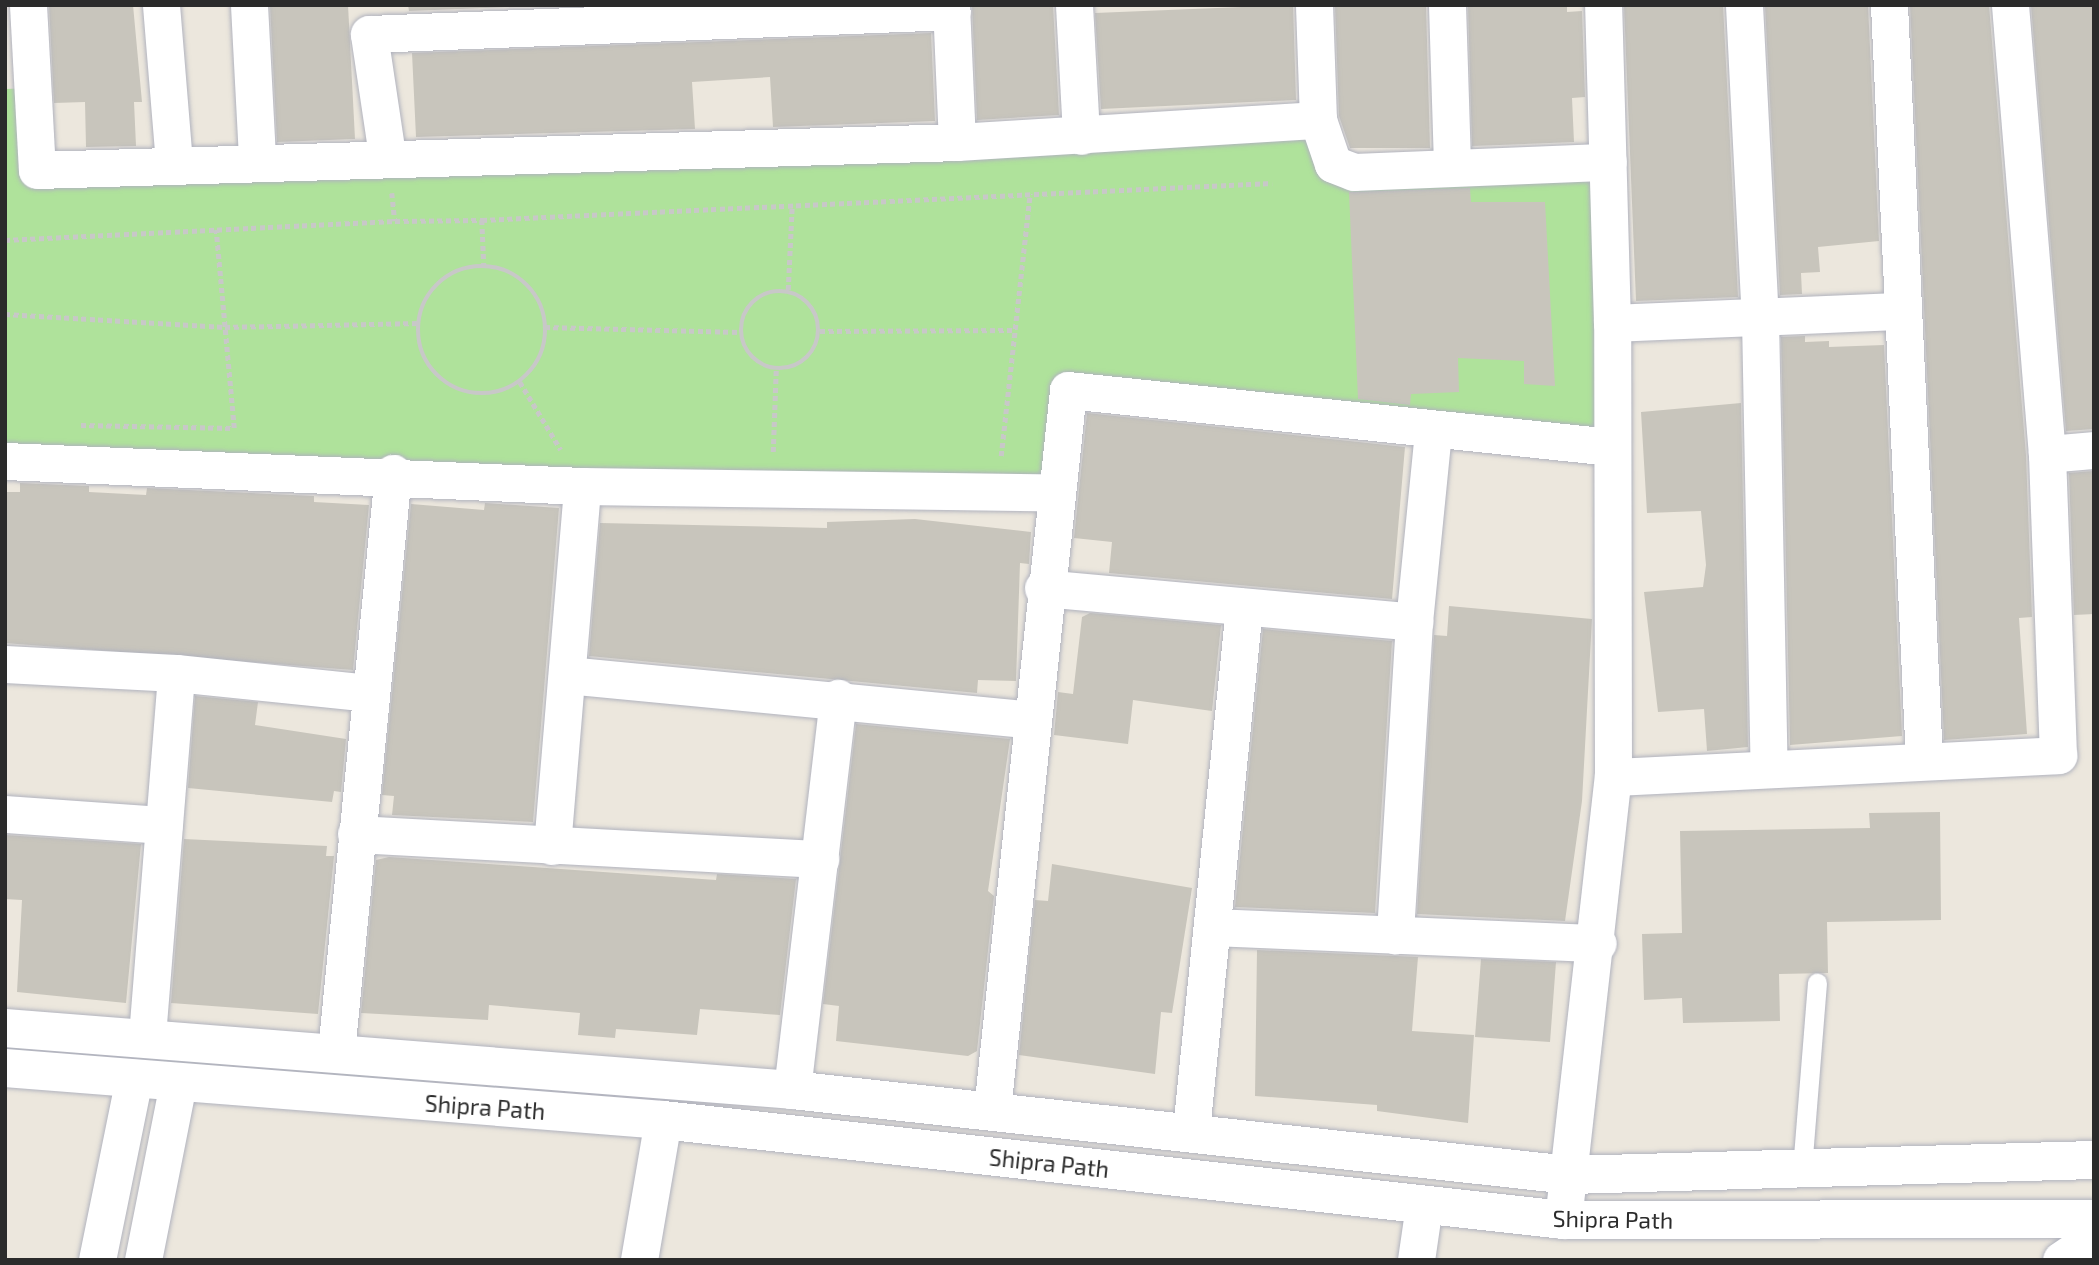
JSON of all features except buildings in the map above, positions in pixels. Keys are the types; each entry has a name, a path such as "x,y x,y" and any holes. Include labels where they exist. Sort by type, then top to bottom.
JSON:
{"street":[{"path":"28,5 19,89 37,170 387,155 957,142 1318,120"},
{"path":"161,5 174,163"},
{"path":"249,5 257,160"},
{"path":"1314,5 1318,120 1334,164 1354,172 1608,162"},
{"path":"1447,5 1452,167"},
{"path":"1563,1220 1598,943 1613,777 1612,323 1603,5"},
{"path":"1744,5 1759,318 1769,769"},
{"path":"1889,5 1924,761"},
{"path":"1613,777 2058,755 2047,454 2010,5"},
{"path":"1079,6 1081,136"},
{"path":"387,155 367,20 951,8 957,142"},
{"path":"1612,323 1903,311"},
{"path":"992,1110 1033,720 1043,588 1068,390 1433,431 1611,447"},
{"path":"1395,935 1414,622 1433,431"},
{"path":"2047,454 2094,450"},
{"path":"5,461 393,473 582,486 1055,493"},
{"path":"336,1052 393,473"},
{"path":"552,846 582,486"},
{"path":"1043,588 1414,622"},
{"path":"1191,1130 1244,607"},
{"path":"5,664 176,673 371,693"},
{"path":"147,1036 176,673"},
{"path":"567,675 838,698 1033,720"},
{"path":"792,1090 838,698"},
{"path":"5,814 164,825"},
{"path":"356,834 820,859"},
{"path":"1213,927 1598,943"},
{"name":"Shipra Path","path":"5,1028 147,1036 792,1090 1191,1130 1570,1175 2094,1160"},
{"name":"Shipra Path","path":"5,1068 663,1120 1563,1220 2094,1219"},
{"path":"97,1260 134,1078"},
{"path":"143,1260 178,1083"},
{"path":"639,1260 663,1120"},
{"path":"1416,1260 1424,1205"},
{"path":"2061,1260 2094,1238"}],"lane":[{"path":"1802,1169 1818,983"}],"path":[{"path":"387,155 396,221"},
{"path":"5,240 1272,183"},
{"path":"999,472 1030,194"},
{"path":"788,290 792,205"},
{"path":"482,220 484,265"},
{"path":"73,425 234,428 216,230"},
{"path":"484,265 527,285 541,303 545,327 540,357 520,382 489,394 459,391 431,370 420,351 419,323 432,290 448,275 484,265"},
{"path":"788,290 814,309 820,331 811,355 776,369 751,357 741,332 754,300 788,290"},
{"path":"5,314 225,327 419,323"},
{"path":"545,327 741,332"},
{"path":"820,331 1015,330"},
{"path":"772,463 776,369"},
{"path":"520,382 582,486"}],"green space":[{"path":"32,88 37,170 1317,125 1318,170 1608,162 1612,434 1069,390 1055,493 5,461 5,89"}]}
